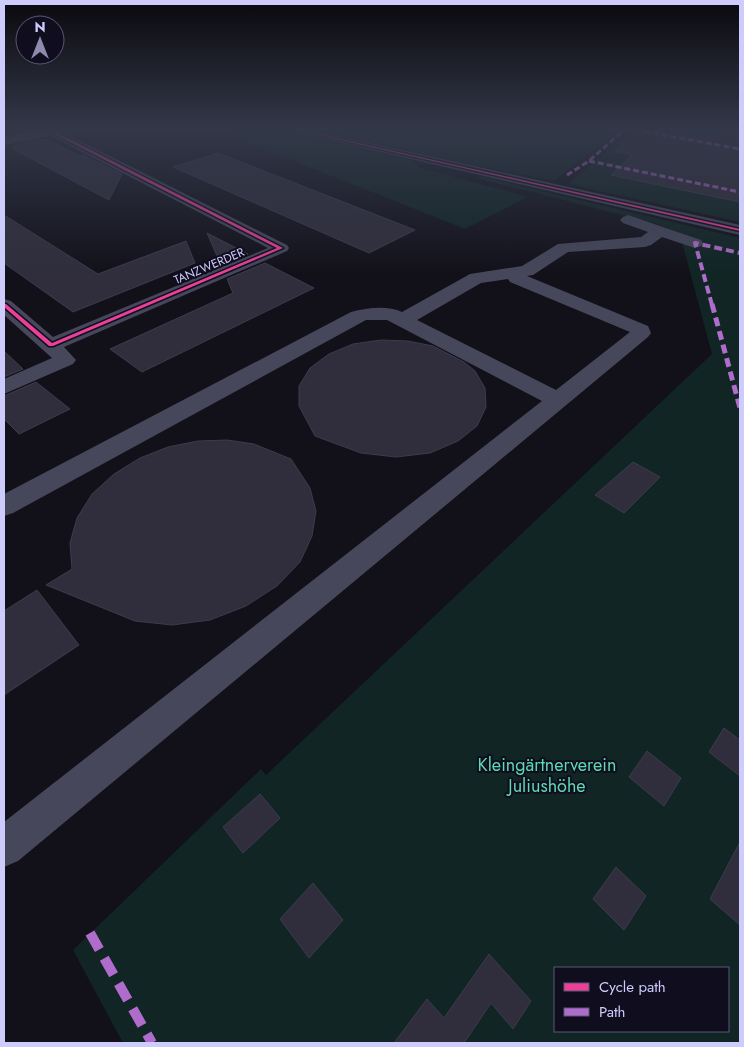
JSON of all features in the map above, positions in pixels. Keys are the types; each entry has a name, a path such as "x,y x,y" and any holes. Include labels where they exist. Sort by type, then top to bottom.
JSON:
{"street":[{"name":"TANZWERDER","path":"51,345 281,248 141,177"},
{"path":"464,177 628,220 695,243"},
{"path":"503,177 740,230"},
{"path":"404,320 476,278 527,271 564,247 645,242 660,231"},
{"path":"4,847 641,333 640,330 516,278 512,272"},
{"path":"4,305 66,360 4,387"},
{"path":"4,506 358,316 383,313 392,314 558,400"}],"green space":[{"path":"334,177 454,177 528,197 465,229"},
{"name":"Kleingärtnerverein Juliushöhe","path":"483,177 740,238 740,1043 123,1043 73,950 261,769 266,775 712,354 682,242 697,239 654,223 476,178"},
{"path":"533,177 559,177 554,181"},
{"path":"576,177 740,177 740,222 568,184"}],"building":[{"path":"65,177 121,177 109,200"},
{"path":"195,177 279,177 415,230 369,253"},
{"path":"620,177 740,177 740,202"},
{"path":"4,215 98,274 186,241 195,263 73,312 4,263"},
{"path":"207,233 248,254 221,265"},
{"path":"265,263 314,288 142,372 110,349 233,293 227,279"},
{"path":"381,340 408,341 433,346 464,362 475,371 485,388 486,407 477,426 458,441 430,453 396,457 361,453 315,436 299,406 299,386 310,368 329,354 353,344"},
{"path":"4,351 23,369 4,377"},
{"path":"36,382 70,409 19,434 4,419 4,396"},
{"path":"227,440 254,444 291,459 310,488 316,511 312,536 300,562 277,586 246,606 210,620 172,625 135,621 46,585 72,569 70,543 77,518 92,494 114,474 140,458 168,447 198,441"},
{"path":"633,462 660,477 624,513 595,495"},
{"path":"37,590 79,645 4,695 4,611"},
{"path":"724,728 740,740 740,776 709,752"},
{"path":"647,751 681,778 664,806 629,777"},
{"path":"260,794 280,818 243,853 223,827"},
{"path":"740,842 740,925 710,899"},
{"path":"616,867 646,896 624,930 593,899"},
{"path":"313,883 343,920 309,958 280,919"},
{"path":"489,954 531,1001 513,1029 491,1003 464,1043 394,1043 427,999 444,1018"}],"marked path":[{"path":"666,177 740,192"},
{"path":"740,253 695,243 740,408"},
{"path":"90,933 152,1043"}],"cycle path":[{"path":"4,305 51,345 281,248 141,177"},
{"path":"505,177 740,230"}]}
